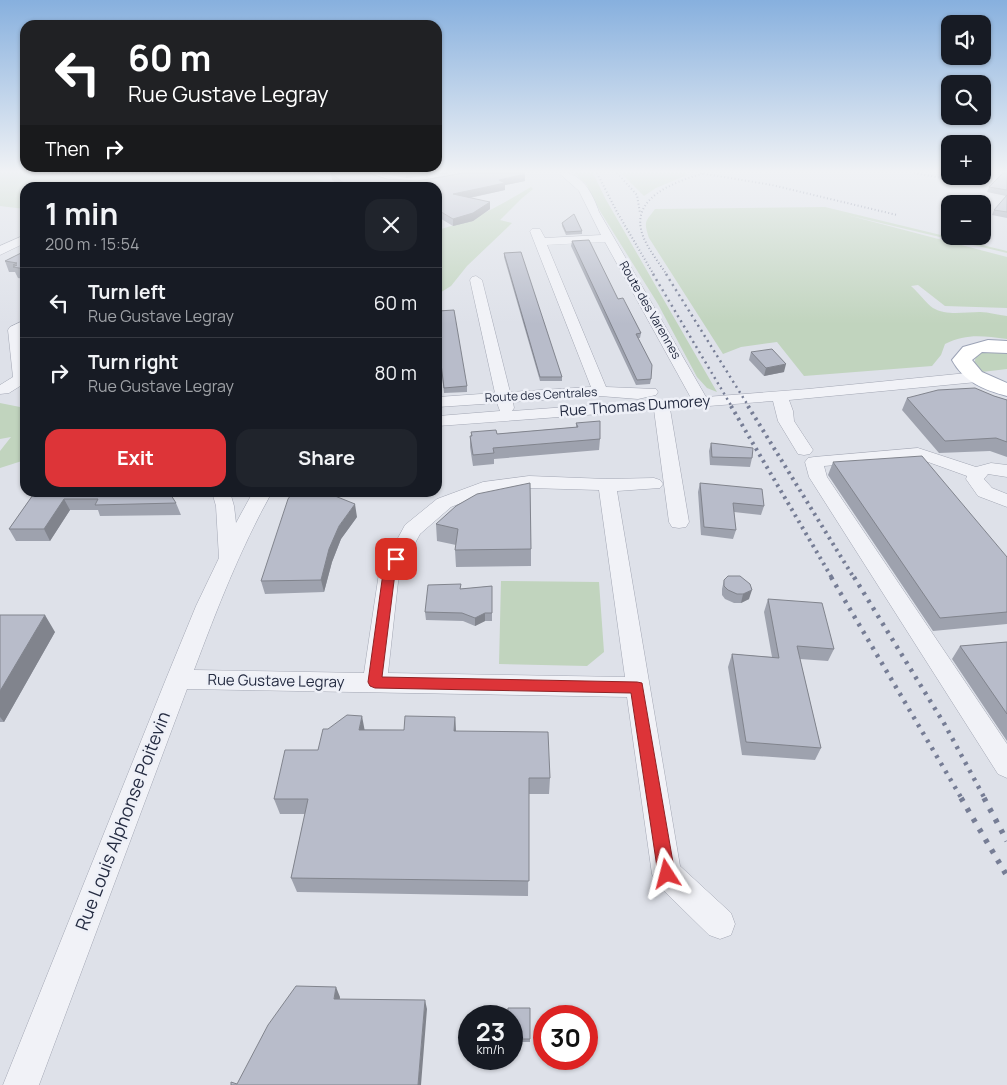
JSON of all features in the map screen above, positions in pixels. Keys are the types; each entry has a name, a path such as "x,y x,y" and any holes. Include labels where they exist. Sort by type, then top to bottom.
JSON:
{"main road":[{"path":"1007,348 982,346 972,349 965,354 962,360 966,368 976,377 1007,390"}],"street":[{"name":"Route des Varennes","path":"601,224 701,401"},
{"path":"600,391 538,236 609,238"},
{"path":"0,251 20,241"},
{"path":"476,280 507,415"},
{"path":"20,327 15,330 20,370"},
{"name":"Rue Thomas Dumorey","path":"833,392 949,368 962,360"},
{"name":"Rue Thomas Dumorey","path":"442,421 833,392 976,377"},
{"path":"2,390 20,379"},
{"path":"2,390 20,393"},
{"name":"Route des Centrales","path":"442,402 503,396 600,391 638,394 674,390"},
{"path":"779,396 785,410 786,421 809,456 818,478 1007,766"},
{"path":"661,404 665,418 679,522"},
{"path":"809,456 918,453 976,473 988,468 1007,471"},
{"path":"976,473 975,479 980,487 992,496 1007,500"},
{"path":"375,682 389,573 412,530 444,503 483,488 529,482 607,485 654,484"},
{"path":"607,485 667,874 720,924"},
{"name":"Rue Louis Alphonse Poitevin","path":"222,497 225,506 229,557"},
{"path":"247,497 249,516"},
{"name":"Rue Louis Alphonse Poitevin","path":"20,1085 207,606 229,557 260,497"},
{"name":"Rue Gustave Legray","path":"178,679 637,687"}],"green space":[{"path":"456,224 511,224 467,266 451,286 442,292 442,229"},
{"path":"608,224 620,224 717,392 707,388 697,377 658,304"},
{"path":"646,224 880,224 941,240 941,245 961,245 1007,257 1007,308 945,306 918,285 911,286 930,306 944,312 983,312 1007,316 1007,339 975,336 961,338 945,344 941,355 932,366 804,376 777,342 741,347 723,354 649,238"},
{"path":"883,224 894,224 941,235 941,237"},
{"path":"973,245 982,245 1007,251 1007,253"},
{"path":"1007,349 1007,369 982,372 974,366 976,355 984,351"},
{"path":"0,403 20,407 20,462 0,468 0,451 11,437 0,439"},
{"path":"501,581 599,582 604,652 587,666 499,664"}],"building":[{"path":"562,224 579,224 582,231 566,232"},
{"path":"589,240 618,299 623,298 641,333 636,334 652,365 651,379 637,380 572,241"},
{"path":"521,252 562,377 540,377 504,253"},
{"path":"20,254 20,268 13,267 17,263 5,261"},
{"path":"454,310 467,386 444,388 442,372 442,311"},
{"path":"772,349 786,364 766,368 751,352"},
{"path":"975,388 1007,400 1007,442 996,438 945,441 907,398 938,390"},
{"path":"600,421 600,439 493,448 494,453 473,455 471,432 496,430 497,434 578,427 576,423"},
{"path":"711,443 753,448 752,458 712,457"},
{"path":"922,456 1007,557 1007,612 940,618 833,462"},
{"path":"530,483 531,549 455,550 458,529 436,524 456,506 477,494"},
{"path":"700,483 762,489 764,506 733,503 736,530 704,527"},
{"path":"31,497 172,497 176,503 95,505 98,499 64,499 44,529 9,529"},
{"path":"289,497 338,497 355,504 339,526 329,549 321,580 261,581"},
{"path":"728,576 740,576 750,584 752,590 743,594 737,594 728,590 724,586 724,580"},
{"path":"461,584 460,589 492,586 492,613 485,613 475,618 462,613 425,612 428,585"},
{"path":"768,599 822,603 834,649 797,646 821,748 746,742 732,654 779,658"},
{"path":"0,615 45,615 0,691"},
{"path":"1007,642 1007,714 960,646"},
{"path":"347,715 362,716 359,730 404,730 405,716 455,717 454,731 548,732 550,778 529,778 529,881 291,878 308,799 274,799 285,750 318,750 323,729 328,729"},
{"path":"296,986 336,987 334,999 425,1000 418,1085 231,1085 231,1082 237,1084 268,1025"},
{"path":"523,1008 530,1008 530,1039 523,1039"}],"railway":[{"path":"624,224 654,275"},
{"path":"640,224 643,236 667,275"},
{"path":"653,274 732,407"},
{"path":"666,274 749,407"},
{"path":"731,406 832,578"},
{"path":"748,406 854,578"},
{"path":"831,577 962,799"},
{"path":"854,577 945,725 985,799"},
{"path":"961,798 1007,876"},
{"path":"984,798 1007,841"}],"route":[{"path":"396,559 389,573 375,682 637,687 667,874"}]}
